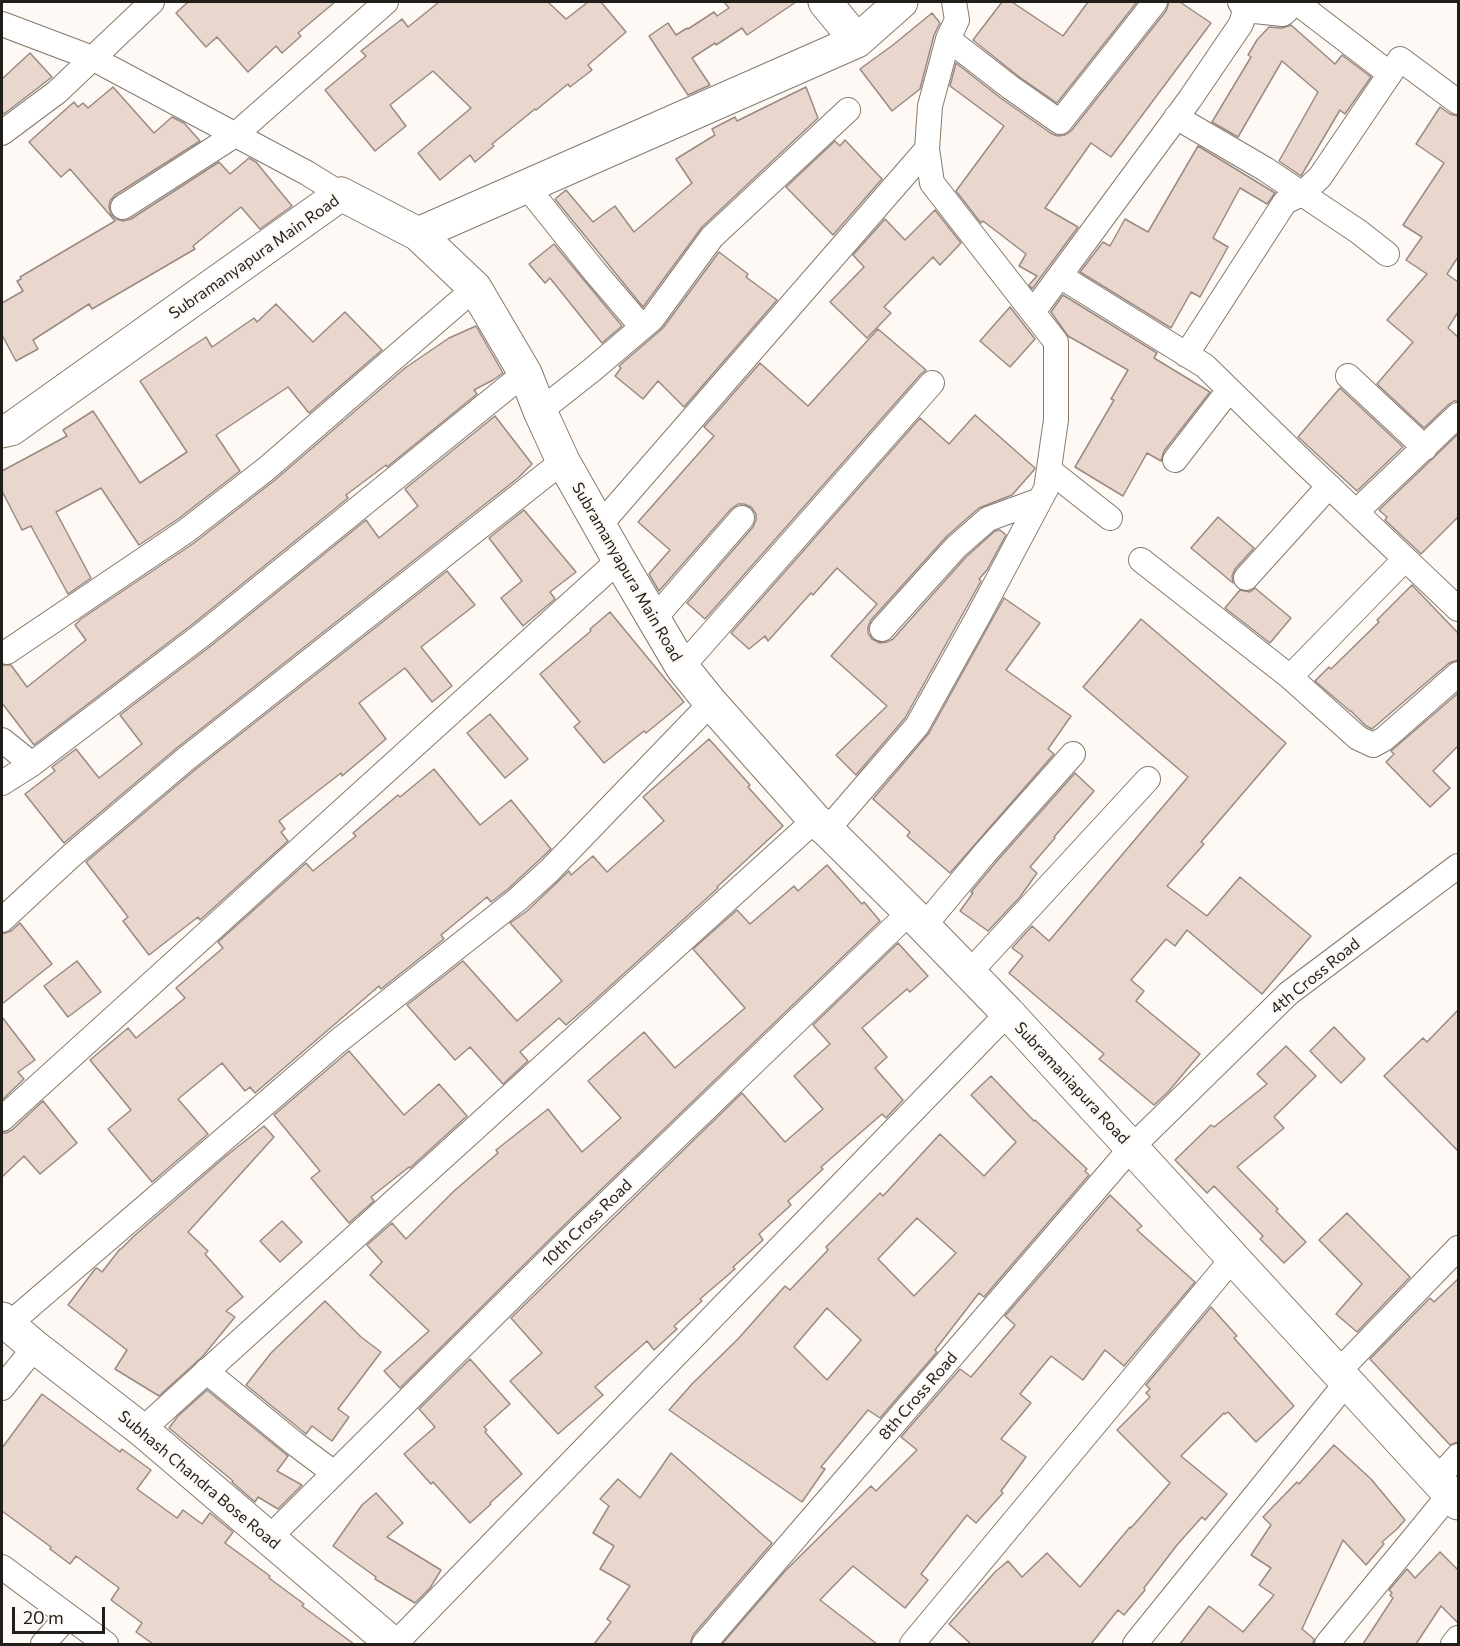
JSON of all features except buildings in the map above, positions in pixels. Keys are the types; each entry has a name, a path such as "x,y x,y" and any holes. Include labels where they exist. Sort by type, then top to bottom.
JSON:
{"main road":[{"path":"825,2 857,41"},
{"path":"418,234 857,41 901,2"},
{"name":"Subramanyapura Main Road","path":"2,431 11,429 341,194 418,234 475,288 525,373 563,461 618,560 682,667"},
{"name":"Subramaniapura Road","path":"682,667 711,703 821,825 1008,1013 1343,1377 1451,1483"},
{"name":"Subhash Chandra Bose Road","path":"5,1322 142,1430 394,1644"}],"street":[{"path":"2,133 57,92 152,2"},
{"path":"123,207 235,135 386,2"},
{"path":"142,1430 821,825 917,726 1046,489 1056,420 1056,342 932,183 927,149 930,106 948,39 957,20 954,2"},
{"path":"948,39 1060,122 1155,2"},
{"path":"1033,312 1241,24 1243,6 1283,14 1296,2 1390,74"},
{"path":"2,24 92,58 307,173 341,194"},
{"path":"1186,355 1285,202 1302,194 1320,177 1400,59 1458,102"},
{"path":"540,411 652,319 712,237 848,110"},
{"path":"1176,117 1265,169 1359,232 1387,254"},
{"path":"600,525 927,149"},
{"path":"527,187 642,327"},
{"path":"1060,276 1205,366 1458,609"},
{"path":"6,652 186,531 266,469 475,288"},
{"path":"2,783 32,764 203,634 525,373"},
{"path":"1348,376 1425,448"},
{"path":"682,667 932,383"},
{"path":"1175,460 1229,390"},
{"path":"1356,512 1458,415"},
{"path":"2,920 71,856 187,758 563,461"},
{"path":"1048,470 1110,518"},
{"path":"1246,578 1329,486"},
{"path":"882,629 956,547 988,519 1040,500"},
{"path":"653,620 742,518"},
{"path":"1290,677 1405,559"},
{"path":"2,1119 618,560"},
{"path":"1141,560 1290,677 1359,738 1372,745 1384,739 1458,674"},
{"path":"5,1322 337,1042 516,900 549,871 711,703"},
{"path":"2,740 32,764"},
{"name":"10th Cross Road","path":"269,1538 565,1244 917,919 985,853 1073,754"},
{"path":"969,973 1148,779"},
{"name":"4th Cross Road","path":"1131,1148 1288,993 1458,867"},
{"path":"394,1644 1008,1013"},
{"name":"8th Cross Road","path":"704,1644 1131,1148"},
{"path":"1135,1644 1343,1377 1458,1248"},
{"path":"912,1644 1233,1258"},
{"path":"2,1388 35,1347"},
{"path":"206,1371 334,1473"},
{"path":"1327,1644 1451,1483"},
{"path":"2,1567 106,1644"},
{"path":"43,1644 68,1616"},
{"path":"1454,1644 1458,1638"}]}
